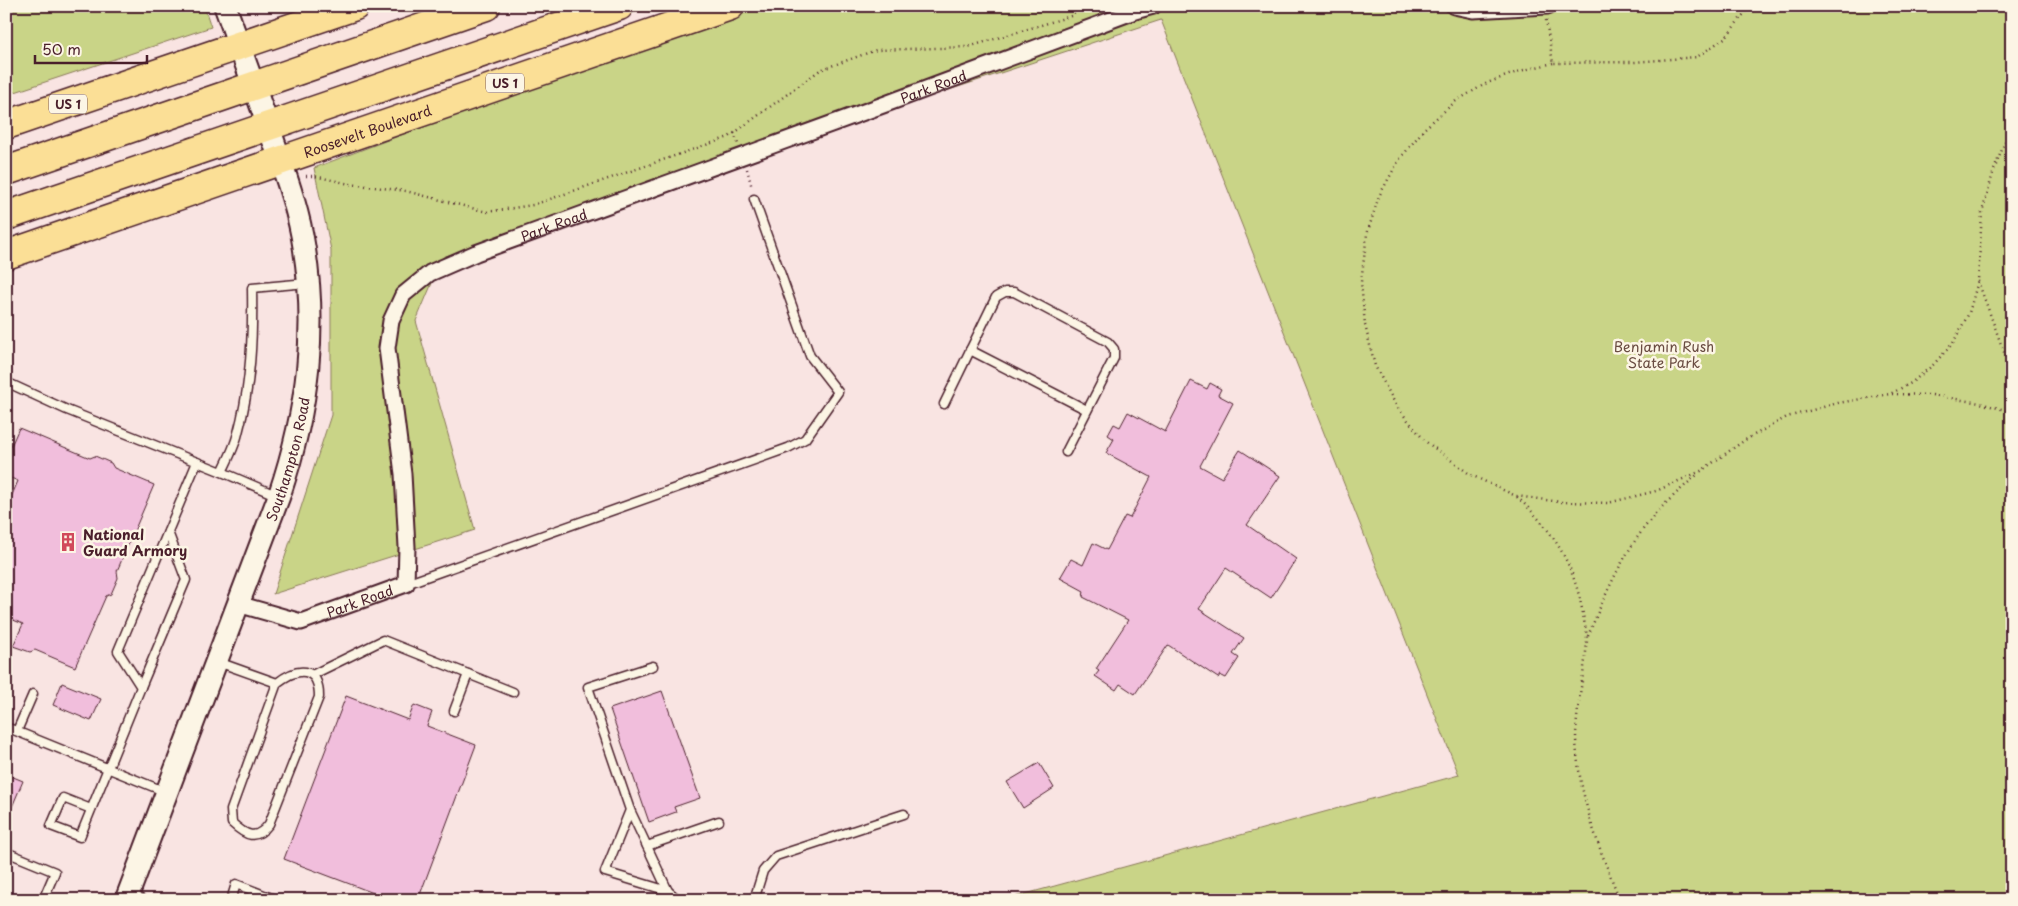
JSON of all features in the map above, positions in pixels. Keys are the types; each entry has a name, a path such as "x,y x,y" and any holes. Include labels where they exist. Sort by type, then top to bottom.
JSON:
{"highway":[{"name":"US 1","path":"6,125 355,6"},
{"path":"6,170 486,6"},
{"name":"US 1","path":"6,216 619,6"},
{"name":"Roosevelt Boulevard","path":"6,255 730,6"}],"street":[{"name":"Southampton Road","path":"132,897 167,792 279,496 295,445 306,393 310,339 308,283 300,227 290,187 225,6"},
{"name":"Park Road","path":"238,604 301,622 406,584 407,547 403,474 387,348 390,321 403,295 430,273 476,253 1153,6"},
{"path":"1454,6 1473,10 1546,10"}],"lane":[{"path":"406,584 788,448 805,440 838,392 810,356 754,199"},
{"path":"222,472 238,435 247,390 253,341 252,288 308,283"},
{"path":"944,404 996,297 1005,292 1014,292 1108,342 1114,349 1114,358 1066,452"},
{"path":"970,350 1087,410"},
{"path":"6,382 67,410 279,496"},
{"path":"141,687 118,651 197,462"},
{"path":"91,809 63,798 51,826 80,837 186,580 168,532"},
{"path":"312,675 383,640 513,692"},
{"path":"216,662 277,683"},
{"path":"653,666 588,686 630,810 668,891"},
{"path":"300,671 312,675 319,686 319,697 269,824 262,833 252,836 240,831 232,823 231,810 277,683 288,674 300,671"},
{"path":"454,711 468,674"},
{"path":"18,731 33,694"},
{"path":"6,727 167,792"},
{"path":"630,810 605,872 668,891 679,900"},
{"path":"754,900 763,871 776,856 904,814"},
{"path":"648,846 719,821"},
{"path":"6,852 55,872 43,900"},
{"path":"230,900 236,884 276,900"}],"path":[{"path":"306,176 406,191 487,212 533,205 729,137 820,70 876,50 968,47 1071,16 1081,6"},
{"path":"1701,471 1656,491 1608,503 1561,502 1516,496 1471,475 1424,441 1397,407 1375,366 1365,325 1361,282 1367,234 1379,196 1399,160 1425,128 1456,101 1487,83 1520,71 1553,63 1634,62 1697,57 1726,37 1750,6"},
{"path":"1546,10 1553,63"},
{"path":"1890,394 1911,383 1933,365 1953,344 1969,313 1978,281 1982,212 1994,170 2012,124"},
{"path":"746,165 754,199"},
{"path":"1978,281 2005,355 2012,365"},
{"path":"1587,638 1606,593 1632,546 1663,506 1701,471 1745,440 1788,417 1838,403 1890,394 1932,395 1980,403 2012,412"},
{"path":"1516,496 1554,536 1570,565 1579,593 1587,638 1576,739 1580,773 1586,804 1596,838 1620,900"}],"green space":[{"path":"6,6 204,6 211,27 6,95"},
{"name":"Benjamin Rush State Park","path":"740,6 2012,6 2012,900 1012,900 1011,898 1459,775 1161,20 443,257 416,321 475,530 273,594 331,415 331,250 314,168"}],"building":[{"path":"1191,381 1207,389 1210,383 1221,389 1218,395 1233,403 1200,466 1222,478 1240,450 1280,476 1247,525 1296,559 1271,598 1226,568 1199,609 1244,638 1233,654 1239,658 1226,678 1220,675 1218,678 1168,645 1135,694 1120,684 1116,690 1095,676 1099,671 1096,669 1128,620 1083,597 1084,591 1060,578 1071,559 1083,565 1093,543 1107,550 1125,516 1130,518 1151,477 1106,453 1114,439 1108,435 1114,424 1120,427 1128,412 1165,432"},
{"name":"National Guard Armory","path":"19,428 90,458 95,456 111,463 114,468 154,485 117,571 118,578 111,594 106,596 75,667 35,650 30,652 13,646 23,624 6,617 6,509 18,481 6,476 6,457"},
{"path":"62,683 101,699 91,721 53,705"},
{"path":"662,691 700,798 674,807 676,812 649,822 610,709"},
{"path":"346,696 408,720 414,705 432,712 427,726 476,745 418,900 392,900 284,859"},
{"path":"1039,763 1054,788 1023,808 1007,782"},
{"path":"6,774 23,781 6,821"}],"place":[{"name":"National Guard Armory","path":"68,542"}]}
